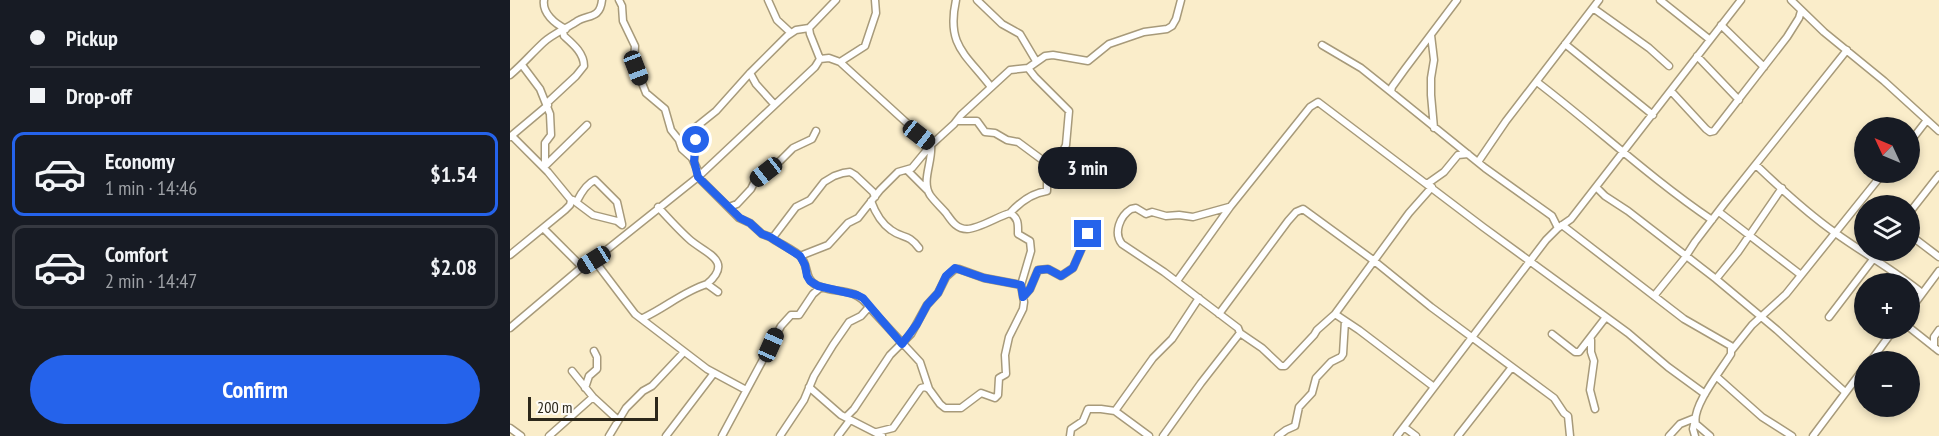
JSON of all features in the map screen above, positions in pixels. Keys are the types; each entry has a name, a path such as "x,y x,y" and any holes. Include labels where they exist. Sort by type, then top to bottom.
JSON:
{"street":[{"path":"544,0 543,5 546,12 565,30"},
{"path":"510,75 544,42 580,19 591,18 599,9 602,0"},
{"path":"619,0 625,28 635,46 636,68 646,93 665,109 667,121 680,146 694,161"},
{"path":"768,0 777,20 791,33"},
{"path":"836,0 809,28 791,33 694,131 696,149 694,161 698,177 740,218 800,256 810,281 821,287 863,298 920,362 929,389 940,404 945,408 953,409 960,408 981,393 995,398 998,395 999,378 1006,374 1005,355 1009,337 1023,309 1021,285 1031,251 1029,239 1018,234 1018,221 1010,213"},
{"path":"840,62 865,46 876,13 875,0"},
{"path":"956,0 953,13 955,40 991,87"},
{"path":"977,0 1002,24 1020,34 1036,62"},
{"path":"800,256 828,245 848,223 858,218 898,172 907,170 919,161 931,145 1010,70 1028,68 1045,56 1088,61 1109,44 1144,32 1167,29 1176,19 1181,0"},
{"path":"1390,92 1457,0"},
{"path":"1478,162 1506,121 1599,0"},
{"path":"1660,0 1709,39"},
{"path":"1397,436 1530,261 1560,226 1571,219 1741,0"},
{"path":"1791,0 1939,131"},
{"path":"1671,91 1710,132 1714,131 1800,18 1799,9 1804,0"},
{"path":"1593,8 1669,66"},
{"path":"1721,25 1764,67"},
{"path":"809,28 820,59"},
{"path":"565,30 564,36 573,43 582,57 584,66 511,137 545,167 574,200 593,215 617,221 629,232"},
{"path":"1431,35 1434,60 1431,86 1434,128"},
{"path":"1565,44 1653,115"},
{"path":"1322,45 1361,68 1434,128 1552,216 1560,226 1690,323 1728,344 1732,350"},
{"path":"1654,296 1832,66 1847,50"},
{"path":"1697,56 1739,100"},
{"path":"820,59 829,58 840,62 931,145 928,192"},
{"path":"510,328 582,267 594,260 698,177 815,67 820,59"},
{"path":"522,65 540,89 547,104 551,135 545,143 545,167"},
{"path":"907,170 950,219 964,229 999,219 1010,213 1024,199 1041,191 1047,191 1047,169 1056,161 1066,145 1069,111 1028,68"},
{"path":"750,73 756,84 774,104"},
{"path":"1537,82 1609,139 1656,181 1712,220"},
{"path":"1177,281 1230,207 1310,106 1318,102 1606,317 1705,394"},
{"path":"1920,129 1927,120"},
{"path":"957,121 977,121 985,132 995,133 1007,140 1018,142 1040,158 1056,161"},
{"path":"545,167 587,125"},
{"path":"729,207 737,204 751,189 756,179 793,148 812,139 816,131"},
{"path":"1230,207 1193,217 1166,216 1152,212 1146,214 1136,208 1131,209 1122,218 1118,229 1118,239 1238,328 1240,333 1262,348 1281,366 1285,366 1317,330 1335,314 1430,186 1458,155 1468,154"},
{"path":"1756,165 1835,232 1854,245"},
{"path":"770,237 778,232 796,207 810,200 824,182 843,172 850,172 873,192 876,213 888,228 910,238 919,248"},
{"path":"1920,199 1939,175"},
{"path":"510,255 570,205 595,180 617,202 622,224"},
{"path":"1596,187 1716,279 1845,392"},
{"path":"1716,279 1782,188"},
{"path":"643,318 691,289 707,284 717,275 718,265 715,257 687,238 658,207"},
{"path":"1219,314 1288,222 1299,210 1303,209 1554,398 1568,416 1570,436"},
{"path":"1695,436 1693,429 1695,419 1705,394 1732,350 1760,316 1786,294 1854,210"},
{"path":"1719,212 1801,275"},
{"path":"543,228 582,267"},
{"path":"1023,297 1030,289 1038,270 1048,269 1061,276 1069,272 1088,234"},
{"path":"1920,243 1939,257"},
{"path":"594,260 635,314 714,373 746,390"},
{"path":"1828,317 1872,261"},
{"path":"1878,261 1922,293"},
{"path":"838,436 890,355 902,344 917,324 927,305 938,293 946,276 955,268 984,278 1021,285"},
{"path":"1920,296 1939,271"},
{"path":"1932,280 1939,284"},
{"path":"707,284 718,292"},
{"path":"722,436 781,326 791,315 797,316 802,313 813,294 821,287"},
{"path":"1115,411 1153,358 1172,339 1199,298"},
{"path":"780,436 804,400 824,360 849,322 861,316 869,307"},
{"path":"1335,314 1434,387"},
{"path":"1552,334 1575,352 1582,351 1606,317"},
{"path":"1278,436 1295,426 1299,407 1312,393 1316,378 1331,362 1341,357 1346,321"},
{"path":"1936,349 1934,337 1939,330"},
{"path":"1163,436 1200,383 1240,333"},
{"path":"1920,336 1936,349"},
{"path":"1591,338 1590,352 1594,361 1590,390 1595,409"},
{"path":"585,388 589,376 597,369 597,357 594,351"},
{"path":"609,436 626,408 643,391 652,386 684,352"},
{"path":"1458,436 1512,368"},
{"path":"572,371 593,397 618,420"},
{"path":"669,434 714,373"},
{"path":"1717,377 1762,417 1792,436"},
{"path":"1813,436 1854,381"},
{"path":"809,387 834,410 879,434 893,428 921,388 929,389"},
{"path":"549,436 593,397"},
{"path":"1070,436 1071,429 1083,421 1088,410 1115,411 1145,435"},
{"path":"1668,436 1680,424 1695,419"},
{"path":"1695,419 1698,426 1710,436"},
{"path":"1404,426 1416,436"},
{"path":"510,428 521,436"}],"route":[{"path":"696,140 694,161 698,177 740,218 780,246 800,256 810,281 818,286 863,298 902,344 917,324 927,305 940,291 946,276 955,268 984,278 1021,285 1023,297 1030,289 1038,270 1048,269 1061,276 1069,272 1088,234"}]}
